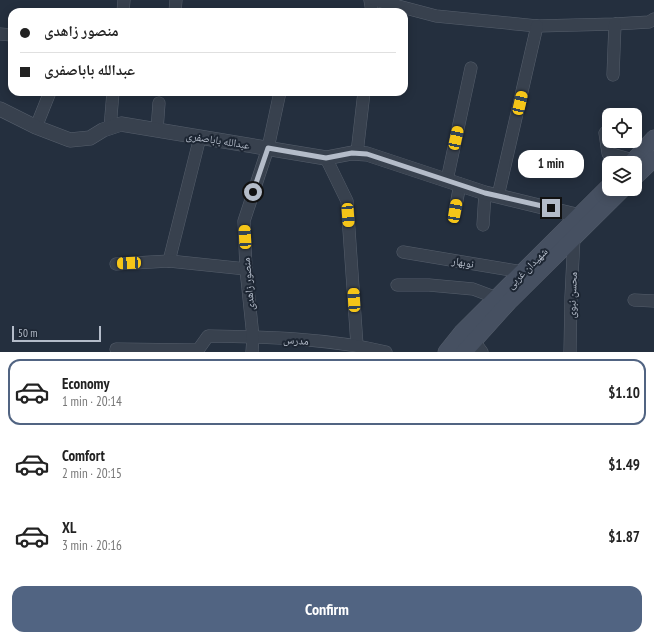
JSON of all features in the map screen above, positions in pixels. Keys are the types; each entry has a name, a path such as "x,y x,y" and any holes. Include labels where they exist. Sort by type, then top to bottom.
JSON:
{"main road":[{"path":"638,156 654,138"},
{"path":"642,170 654,159"},
{"name":"شهیدان غربی","path":"446,352 462,332 602,193"},
{"name":"شهیدان غربی","path":"473,348 509,302 616,196"}],"street":[{"path":"375,0 406,8"},
{"path":"408,9 436,16 537,26 649,22 654,19"},
{"path":"613,75 615,24"},
{"path":"483,225 537,26"},
{"path":"455,211 453,182 471,68"},
{"path":"36,127 48,96"},
{"path":"110,128 113,96"},
{"name":"منصور زاهدی","path":"252,352 253,337 246,269 244,221 268,148 279,96"},
{"path":"357,154 364,96"},
{"path":"157,130 159,103"},
{"name":"عبدالله باباصفری","path":"0,109 36,127 70,140 90,138 121,124 326,158 367,154 492,194 580,216"},
{"path":"169,262 200,137"},
{"path":"607,148 608,153 616,156"},
{"path":"326,158 347,201 357,345"},
{"name":"محسن نبوی","path":"570,352 574,237"},
{"name":"نوبهار","path":"403,252 523,272"},
{"path":"116,264 169,262 246,269"},
{"path":"397,285 429,285 473,289 497,298"},
{"path":"634,300 654,301"},
{"name":"مدرس","path":"116,349 198,350 208,336 253,337 357,345 386,352"}],"route":[{"path":"253,192 268,148 326,158 352,153 367,154 485,193 551,208"}]}
